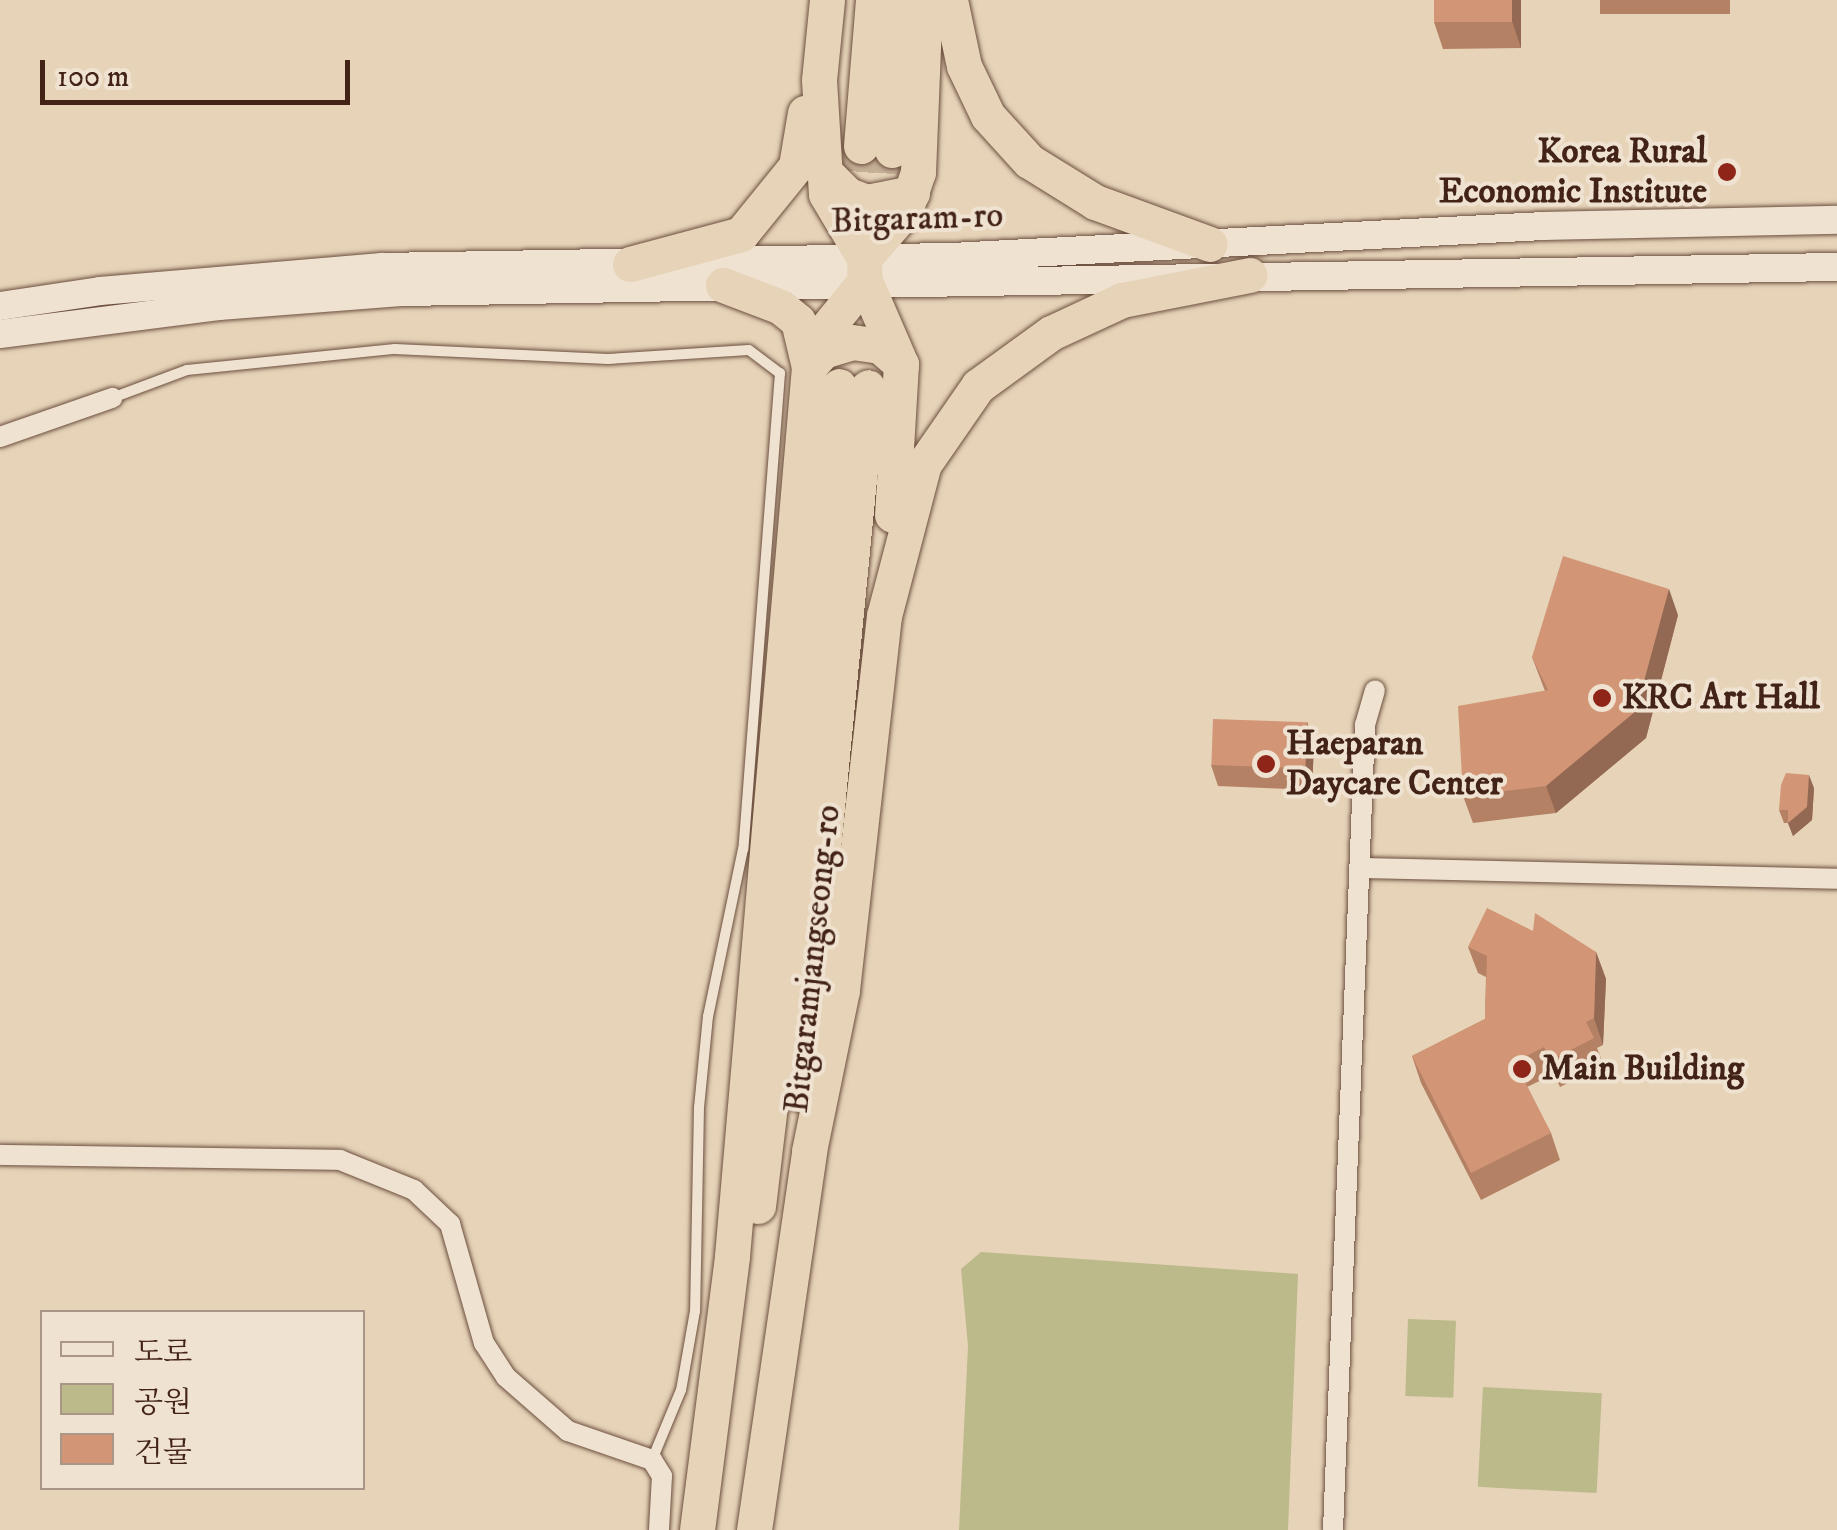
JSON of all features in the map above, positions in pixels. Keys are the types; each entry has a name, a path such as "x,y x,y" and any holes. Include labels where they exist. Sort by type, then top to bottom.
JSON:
{"highway":[{"path":"754,1530 808,1151 842,990 884,616 901,364 864,269 836,219 822,169 819,80 827,0"},
{"path":"873,0 877,148 903,0"},
{"path":"809,367 825,330 912,193 922,146 925,0"},
{"path":"950,0 964,66 988,116 1030,161 1095,202 1210,244"},
{"path":"630,264 741,234 796,166 807,99 819,80"},
{"path":"822,169 848,195 867,202 912,193"},
{"path":"884,616 928,454 978,386 1050,334 1122,300 1250,274"},
{"path":"697,1530 732,1256 809,367 798,321 781,307 724,285"},
{"path":"809,367 823,350 852,342 880,346 901,364"},
{"name":"Bitgaramjangseong-ro","path":"716,1530 854,386 802,1066 739,1530"}],"main road":[{"name":"Bitgaram-ro","path":"0,334 220,306 403,292 724,285 864,269 1210,244 1544,226 1837,220"},
{"name":"Bitgaram-ro","path":"0,306 280,274 630,264 1250,274 1837,266"}],"street":[{"path":"0,436 112,398"},
{"path":"1333,1530 1363,868 1365,725 1376,690"},
{"path":"1363,868 1837,879"},
{"path":"0,1155 340,1160 385,1175 414,1190 450,1224 484,1344 514,1385 568,1432 652,1460 662,1476 659,1530"}],"lane":[{"path":"112,398 187,370 395,349 608,359 749,350 780,373 743,850 708,1016 699,1107 695,1311 681,1390 652,1460"}],"green space":[{"path":"981,1252 1298,1274 1288,1530 959,1530 968,1346 961,1269"},
{"path":"1408,1319 1456,1321 1453,1398 1405,1396"},
{"path":"1483,1387 1602,1393 1597,1493 1478,1487"}],"building":[{"path":"1434,0 1512,0 1512,22 1434,22"},
{"name":"KRC Art Hall","path":"1563,556 1669,589 1636,711 1546,786 1463,796 1458,706 1548,690 1532,657"},
{"path":"1213,719 1307,722 1305,768 1211,765"},
{"path":"1786,773 1809,775 1807,807 1788,823 1788,810 1779,810"},
{"name":"Main Building","path":"1487,908 1533,931 1535,913 1596,952 1594,1018 1586,1022 1594,1038 1551,1060 1544,1047 1515,1062 1551,1133 1471,1173 1412,1056 1485,1019 1487,956 1468,947"}],"tunnel":[{"path":"854,224 861,146"},
{"path":"884,226 892,150"}],"place":[{"name":"Korea Rural Economic Institute","path":"1727,172"},
{"name":"KRC Art Hall","path":"1602,698"},
{"name":"Haeparan Daycare Center","path":"1266,764"},
{"name":"Main Building","path":"1522,1069"}]}
